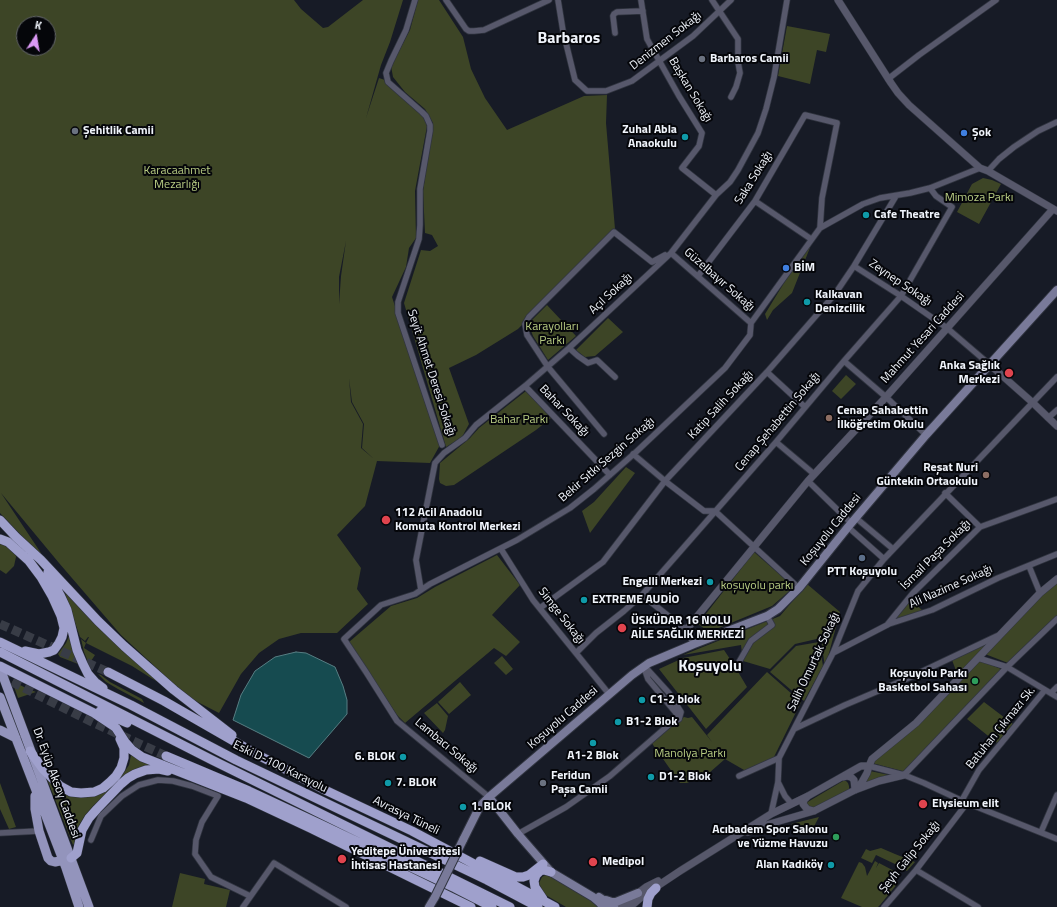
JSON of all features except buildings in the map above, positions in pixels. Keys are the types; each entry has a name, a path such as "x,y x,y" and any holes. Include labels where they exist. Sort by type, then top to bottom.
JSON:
{"highway":[{"path":"0,520 124,646 174,690 258,755"},
{"path":"0,539 8,542 19,551 41,577 52,596 61,616 64,628 59,643 54,650 49,652 39,654 12,648 0,642"},
{"path":"41,560 65,605 77,650 88,674 95,682 131,705"},
{"name":"Eski D-100 Karayolu","path":"12,648 131,705 236,760 540,904"},
{"name":"Eski D-100 Karayolu","path":"0,652 212,760 510,907"},
{"path":"0,667 94,713 116,728 132,750 142,757 246,798 471,907"},
{"path":"108,672 164,701 258,755"},
{"path":"36,684 212,760"},
{"path":"30,751 43,769 60,786 71,792 94,792 103,788 116,776 121,768 124,758 124,748 120,739 108,722"},
{"name":"Avrasya Tüneli","path":"258,755 331,793 412,832 540,904"},
{"path":"166,756 313,820 492,907"},
{"path":"67,859 76,853 82,830 89,818 128,778 146,770 158,769 199,779"},
{"path":"412,832 516,877 529,875 543,864"},
{"path":"551,872 544,870 540,871 534,881 540,904 555,907"},
{"path":"647,907 648,899 656,888"}],"main road":[{"name":"Koşuyolu Caddesi","path":"429,907 480,806 489,797 609,694 650,663 694,644 767,616 778,609 799,588 926,434 1057,290"},
{"name":"Dr. Eyüp Aksoy Caddesi","path":"0,667 67,859 89,907"},
{"path":"0,697 35,789 67,859 79,907"},
{"path":"0,730 16,738"},
{"path":"35,789 35,809 48,858 55,862 67,859"},
{"name":"Lambacı Sokağı","path":"489,797 518,834 551,872 593,897 600,902 603,907"},
{"name":"Lambacı Sokağı","path":"543,864 548,864 595,894"},
{"path":"595,894 612,902 620,901 638,893"},
{"path":"595,894 614,907"}],"street":[{"name":"Seyit Ahmet Deresi Sokağı","path":"415,0 406,30 386,73 388,82 426,116 430,125 420,190 419,239 398,302 398,313 442,445"},
{"path":"446,0 466,29 469,31 474,31 484,30 549,0"},
{"name":"Denizmen Sokağı","path":"558,0 563,32 575,80 587,91 606,91 632,81 694,36 731,0"},
{"name":"Başkan Sokağı","path":"641,0 647,39 702,133 699,146 682,168 716,195"},
{"path":"712,0 738,39 738,62 740,73 731,97"},
{"path":"671,253 716,195 730,182 758,133 766,110 774,77 787,0"},
{"path":"838,0 888,79 909,105 980,168 988,171 1055,210"},
{"path":"888,79 919,54 996,0"},
{"path":"615,33 614,14 617,12 643,11"},
{"name":"Saka Sokağı","path":"698,276 755,201 805,115 836,123 822,198 820,228"},
{"path":"988,171 999,159 1014,147 1038,131 1057,122"},
{"path":"820,228 863,204 880,198 930,188 980,168"},
{"name":"Cenap Şehabettin Sokağı","path":"576,653 596,633 642,595 901,296 952,207 936,196 930,188"},
{"name":"Katip Salih Sokağı","path":"540,608 602,562 665,481 767,372 835,294 854,266 896,196"},
{"path":"755,201 812,239"},
{"name":"Mahmut Yesari Caddesi","path":"686,630 814,474 886,397 1055,210"},
{"name":"Bekir Sıtkı Sezgin Sokağı","path":"344,639 381,605 415,594 430,584 517,540 570,508 610,475 725,368 750,334 752,323 820,228"},
{"name":"Güzelbayır Sokağı","path":"548,366 526,335 525,324 529,317 614,232 652,262 671,253 752,323"},
{"name":"Açıl Sokağı","path":"525,386 569,348 671,253"},
{"name":"Zeynep Sokağı","path":"854,266 947,328 989,364"},
{"path":"569,348 588,363 597,360 615,377"},
{"path":"844,361 926,434"},
{"path":"989,364 1057,426"},
{"path":"548,366 604,434"},
{"path":"767,372 805,408"},
{"name":"Salih Omurtak Sokağı","path":"771,814 778,782 778,758 833,653 858,591 884,559 945,493 1057,377"},
{"name":"Bahar Sokağı","path":"421,590 416,560 435,463 444,453 465,438 476,425 525,386 610,475"},
{"path":"1048,418 1057,410"},
{"path":"776,442 814,474"},
{"path":"633,454 704,511 715,511 755,546 799,588"},
{"path":"808,481 852,522 884,559"},
{"path":"945,493 980,527"},
{"name":"İsmail Paşa Sokağı","path":"887,626 913,593 980,527 1057,499"},
{"path":"852,522 893,549"},
{"name":"Simge Sokağı","path":"501,549 540,608 609,694"},
{"name":"Ali Nazime Sokağı","path":"833,653 887,626 932,610 998,578 1057,554"},
{"path":"1029,566 1040,592"},
{"path":"855,790 867,773 868,766 872,759 916,722 1040,592 1057,579"},
{"path":"642,595 686,630 694,644"},
{"path":"739,662 751,641 772,625 767,616"},
{"path":"729,839 766,825 814,811 855,790 879,781 904,775 1007,667 1057,619"},
{"path":"794,729 904,680 1001,634"},
{"name":"Lambacı Sokağı","path":"344,639 397,721 489,797"},
{"path":"978,658 1007,667 1057,697"},
{"path":"518,834 566,807 610,776 671,723 679,719 676,713 648,679 644,667"},
{"name":"Batuhan Çıkmazı Sk.","path":"964,801 979,770 1048,691 1057,687"},
{"path":"739,776 778,758"},
{"path":"630,907 680,871 729,839 771,814 808,796 861,766 868,766 904,775 1057,839"},
{"path":"843,777 851,777 854,780 855,790"},
{"path":"91,840 101,816 122,796 139,785 158,780 192,786 218,796 202,822 196,840 195,854 211,877 250,896"},
{"path":"778,782 785,796 792,803"},
{"path":"808,796 804,800 803,804 807,809 814,811"},
{"path":"1041,832 1056,796"},
{"name":"Şeyh Galip Sokağı","path":"884,907 916,870 964,801"},
{"path":"0,833 40,831"},
{"path":"243,907 274,863 346,907"},
{"path":"916,870 978,907"},
{"path":"621,907 646,887 680,871"}],"green space":[{"name":"Karacaahmet Mezarlığı","path":"0,0 294,0 301,9 323,28 328,27 363,0 403,0 381,65 366,118 379,78 385,80 420,112 427,126 415,191 416,238 409,248 406,267 392,297 440,445 430,463 377,461 365,506 337,535 361,568 357,589 368,604 337,633 301,633 279,639 259,653 241,674 219,713 188,697 121,635 1,493 41,553 39,554 0,513","holes":["346,241 341,276 339,304 339,277","349,378 352,402 364,424 362,448 374,459 361,448 363,424 351,402"]},
{"path":"418,0 439,0 463,37 471,69 485,98 507,130 584,96 607,95 606,123 615,229 518,329 476,355 449,368 469,424 462,437 446,447 404,303 421,250 430,251 438,246 432,235 425,233 423,191 433,123 425,109 405,92 393,77 391,66 410,30"},
{"path":"787,26 830,34 826,52 817,50 810,84 778,76"},
{"name":"Mimoza Parkı","path":"983,178 1001,184 979,224 957,212 972,184"},
{"path":"813,240 792,293 773,310 767,320 765,314"},
{"name":"Karayolları Parkı","path":"547,305 576,336 548,360 533,336 530,328 531,321"},
{"path":"608,318 623,332 595,356 585,357 576,350"},
{"path":"846,375 856,384 841,399 832,391"},
{"name":"Bahar Parkı","path":"526,391 551,418 536,430 454,485 446,486 440,483 440,463 470,438 479,428"},
{"path":"626,467 635,473 590,533 582,511 594,502"},
{"path":"0,542 15,552 16,557 14,566 6,574 0,570"},
{"name":"koşuyolu parkı","path":"754,552 794,587 772,606 709,632 698,624"},
{"path":"497,555 520,585 492,615 520,642 506,656 494,648 405,723 397,715 349,642 391,606 417,598"},
{"path":"1057,582 1057,617 1008,663 985,654 1040,596"},
{"path":"807,584 840,612 825,668 821,638 795,644 770,669 743,661 741,645 683,655 780,616"},
{"path":"64,590 165,686 132,666 86,643 89,637 85,641 80,637"},
{"path":"911,600 923,611 895,621 894,619"},
{"path":"71,631 78,664 60,657 58,654 66,643"},
{"path":"81,639 86,643 84,648 95,655 89,664 84,652"},
{"path":"819,642 823,666 804,701 770,672 796,646"},
{"path":"990,642 958,676 952,660"},
{"path":"724,650 734,665 741,661 743,664 737,670 747,687 706,729 659,669 683,658"},
{"path":"502,656 513,669 506,675 494,663"},
{"path":"979,660 1001,669 906,772 872,763"},
{"name":"Manolya Parkı","path":"767,672 801,702 772,761 751,774 725,759 709,773 687,783 680,783 651,742 684,717 692,717 712,742 707,735"},
{"path":"98,674 142,699 144,703 106,682"},
{"path":"12,681 26,688 36,692 18,698"},
{"path":"460,682 471,695 449,714 438,702"},
{"path":"984,702 1013,724 997,743 967,719"},
{"path":"437,703 448,716 443,733 424,713"},
{"path":"131,755 152,765 117,785 93,806 85,815 78,827 73,845 47,779 58,787 104,792 112,788 125,771 129,765"},
{"path":"870,771 889,775 863,785"},
{"path":"843,781 848,783 849,790 814,808 810,808 806,803"},
{"path":"0,783 16,827 9,829 0,809"},
{"path":"819,817 810,834 791,824"},
{"path":"881,848 915,862 907,871 876,855 872,863 861,858 866,849 870,851"},
{"path":"875,861 878,863 876,868 879,863 900,874 895,881 898,883 880,905 878,907 862,907 841,898 859,862 865,867 867,876"},
{"path":"180,873 205,879 204,884 230,890 226,907 172,907"},
{"path":"547,874 597,903 600,907 566,907 544,894 539,883 542,877"}],"shaded area":[{"path":"296,652 306,653 335,667 347,700 347,714 309,758 233,720 241,695 255,671 275,657"}],"tunnel":[{"path":"0,624 108,672"},
{"path":"0,676 92,722 166,756"}],"place":[{"name":"Barbaros Camii","path":"702,59"},
{"name":"Şehitlik Camii","path":"75,131"},
{"name":"Şok","path":"964,133"},
{"name":"Zuhal Abla Anaokulu","path":"685,137"},
{"name":"Cafe Theatre","path":"866,215"},
{"name":"BİM","path":"786,268"},
{"name":"Kalkavan Denizcilik","path":"807,302"},
{"name":"Anka Sağlık Merkezi","path":"1009,373"},
{"name":"Cenap Sahabettin İlköğretim Okulu","path":"829,418"},
{"name":"Reşat Nuri Güntekin Ortaokulu","path":"986,475"},
{"name":"112 Acil Anadolu Komuta Kontrol Merkezi","path":"386,520"},
{"name":"PTT Koşuyolu","path":"862,558"},
{"name":"Engelli Merkezi","path":"710,582"},
{"name":"EXTREME AUDİO","path":"584,600"},
{"name":"ÜSKÜDAR 16 NOLU AİLE SAĞLIK MERKEZİ","path":"622,628"},
{"name":"Koşuyolu Parkı Basketbol Sahası","path":"975,681"},
{"name":"C1-2 blok","path":"642,700"},
{"name":"B1-2 Blok","path":"618,722"},
{"name":"A1-2 Blok","path":"593,743"},
{"name":"6. BLOK","path":"403,757"},
{"name":"D1-2 Blok","path":"651,777"},
{"name":"7. BLOK","path":"388,783"},
{"name":"Feridun Paşa Camii","path":"543,783"},
{"name":"Elysieum elit","path":"923,804"},
{"name":"1. BLOK","path":"463,807"},
{"name":"Acıbadem Spor Salonu ve Yüzme Havuzu","path":"836,837"},
{"name":"Yeditepe Üniversitesi İhtisas Hastanesi","path":"342,859"},
{"name":"Medipol","path":"593,862"},
{"name":"Alan Kadıköy","path":"831,865"}],"district":[{"name":"Barbaros","path":"569,39"},
{"name":"Koşuyolu","path":"710,667"}]}
